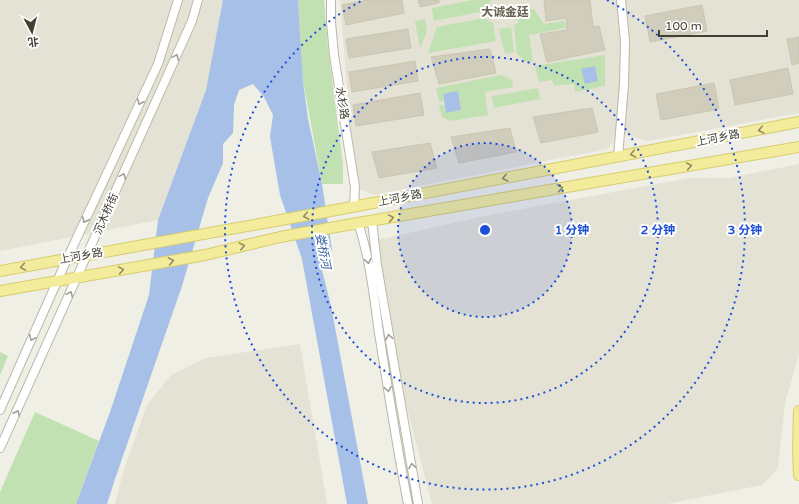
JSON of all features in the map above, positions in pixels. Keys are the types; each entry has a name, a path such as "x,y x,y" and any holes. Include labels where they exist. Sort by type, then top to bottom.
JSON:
{"main road":[{"name":"上河乡路","path":"0,271 354,207 799,122"},
{"name":"上河乡路","path":"0,291 205,255 280,237 799,147"},
{"path":"799,411 799,475"}],"street":[{"name":"沉木桥街","path":"0,410 67,259 158,64 178,0"},
{"name":"沉木桥街","path":"0,448 192,21 198,0"},
{"name":"水杉路","path":"331,0 334,56 355,187 354,207"},
{"path":"618,157 624,84 625,41 621,0"},
{"path":"372,221 377,265 418,504"},
{"path":"358,223 364,239 370,271 394,430 408,504"}],"shaded area":[{"path":"0,0 228,0 206,90 158,220 0,251"},
{"name":"大诚金廷","path":"340,0 799,0 799,113 648,141 620,134 607,149 374,195 355,187"},
{"path":"799,164 799,354 785,403 778,468 762,485 667,504 432,504 364,243 489,215 689,178 730,178"},
{"path":"300,344 327,504 115,504 124,469 147,405 171,375 206,358"}],"green space":[{"path":"298,0 324,0 328,48 343,164 343,184 322,184 303,81"},
{"path":"473,0 491,0 485,11 434,21 432,8"},
{"path":"500,5 508,10 502,17 495,12"},
{"path":"534,9 544,24 564,21 566,28 529,35 533,62 526,62 517,54 514,26 519,22 514,18 516,11"},
{"path":"484,18 493,23 496,41 428,53 437,27"},
{"path":"425,19 427,32 420,48 415,21"},
{"path":"511,27 514,52 505,54 499,29"},
{"path":"605,55 605,86 575,92 574,84 554,86 552,80 539,82 535,66"},
{"path":"501,75 512,80 513,87 485,92 488,115 450,121 442,117 439,105 444,105 446,113 443,94 443,101 439,102 436,88"},
{"path":"538,88 540,99 494,108 492,96"},
{"path":"0,352 8,356 0,375"},
{"path":"35,412 99,441 76,504 0,504 0,492"}],"water":[{"name":"娄桥河","path":"223,0 298,0 303,81 308,119 322,184 332,250 319,258 331,306 368,504 347,504 302,259 280,195 270,137 273,115 264,97 253,84 239,90 234,105 233,133 223,144 223,163 208,198 182,286 107,504 76,504 110,412 149,295 158,220 206,90"},
{"path":"595,66 598,81 585,84 581,69"},
{"path":"458,91 461,110 446,113 443,94"}],"building":[{"path":"369,0 402,0 404,13 346,25 342,5"},
{"path":"418,0 439,0 439,3 420,7"},
{"path":"590,0 593,27 599,26 605,50 547,62 540,34 567,30 566,18 546,21 544,1"},
{"path":"702,5 707,31 650,42 645,16"},
{"path":"408,29 411,48 349,58 346,39"},
{"path":"799,37 799,63 792,65 787,39"},
{"path":"490,49 496,73 439,84 431,57"},
{"path":"415,61 418,81 352,92 349,72"},
{"path":"788,68 793,94 735,105 730,80"},
{"path":"714,83 719,109 661,120 656,94"},
{"path":"420,93 424,115 356,126 353,105"},
{"path":"592,108 598,132 541,143 533,117"},
{"path":"510,128 516,152 459,163 451,137"},
{"path":"430,143 437,168 379,178 372,152"}],"district":[{"name":"大诚金廷","path":"505,12"}]}
